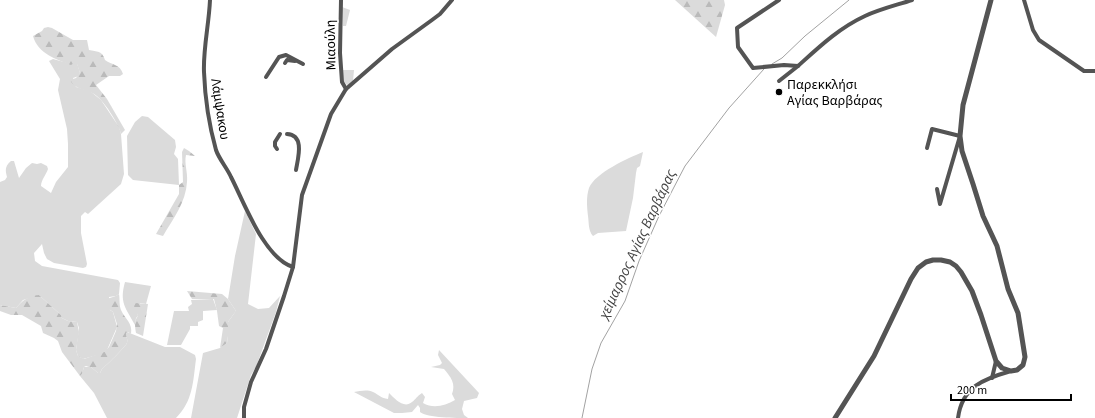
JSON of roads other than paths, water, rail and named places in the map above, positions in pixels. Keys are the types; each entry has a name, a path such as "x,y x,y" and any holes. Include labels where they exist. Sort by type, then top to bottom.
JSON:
{"street":[{"name":"Λάμψακου","path":"210,0 204,70 208,114 217,152 231,176 260,236 281,259 293,267"},
{"name":"Μιαούλη","path":"341,0 340,53 342,82 346,89"},
{"path":"244,418 244,407 251,382 266,349 293,267 302,195 324,129 331,114 346,89 392,49 440,14 452,0"},
{"path":"780,0 737,28 738,47 753,68 784,65 798,66"},
{"path":"779,81 833,36 848,26 866,16 912,0"},
{"path":"937,189 940,204 960,136 963,105 991,0"},
{"path":"1024,0 1033,30 1039,40 1084,71 1095,71"},
{"path":"266,78 280,57 286,55 303,64 293,60 287,60 285,63"},
{"path":"927,148 932,129 960,136"},
{"path":"277,149 275,142 280,134"},
{"path":"287,134 292,134 298,140 299,149 296,170"},
{"path":"958,418 963,398 967,392 973,387 992,378 1020,368 1025,361 1018,313 1008,289 996,246 962,151 960,136"},
{"path":"835,418 874,356 911,279 918,268 926,262 933,260 950,262 961,272 972,291 996,361 1002,368 1011,371"},
{"path":"992,378 996,361"}],"waterway":[{"name":"χείμαρρος Αγίας Βαρβάρας","path":"772,64 782,58 805,36 849,0"},
{"name":"χείμαρρος Αγίας Βαρβάρας","path":"582,418 592,369 601,343 625,301 639,261 659,216 685,166 729,108 764,69"}],"place":[{"name":"Παρεκκλήσι Αγίας Βαρβάρας","path":"779,92"}]}
